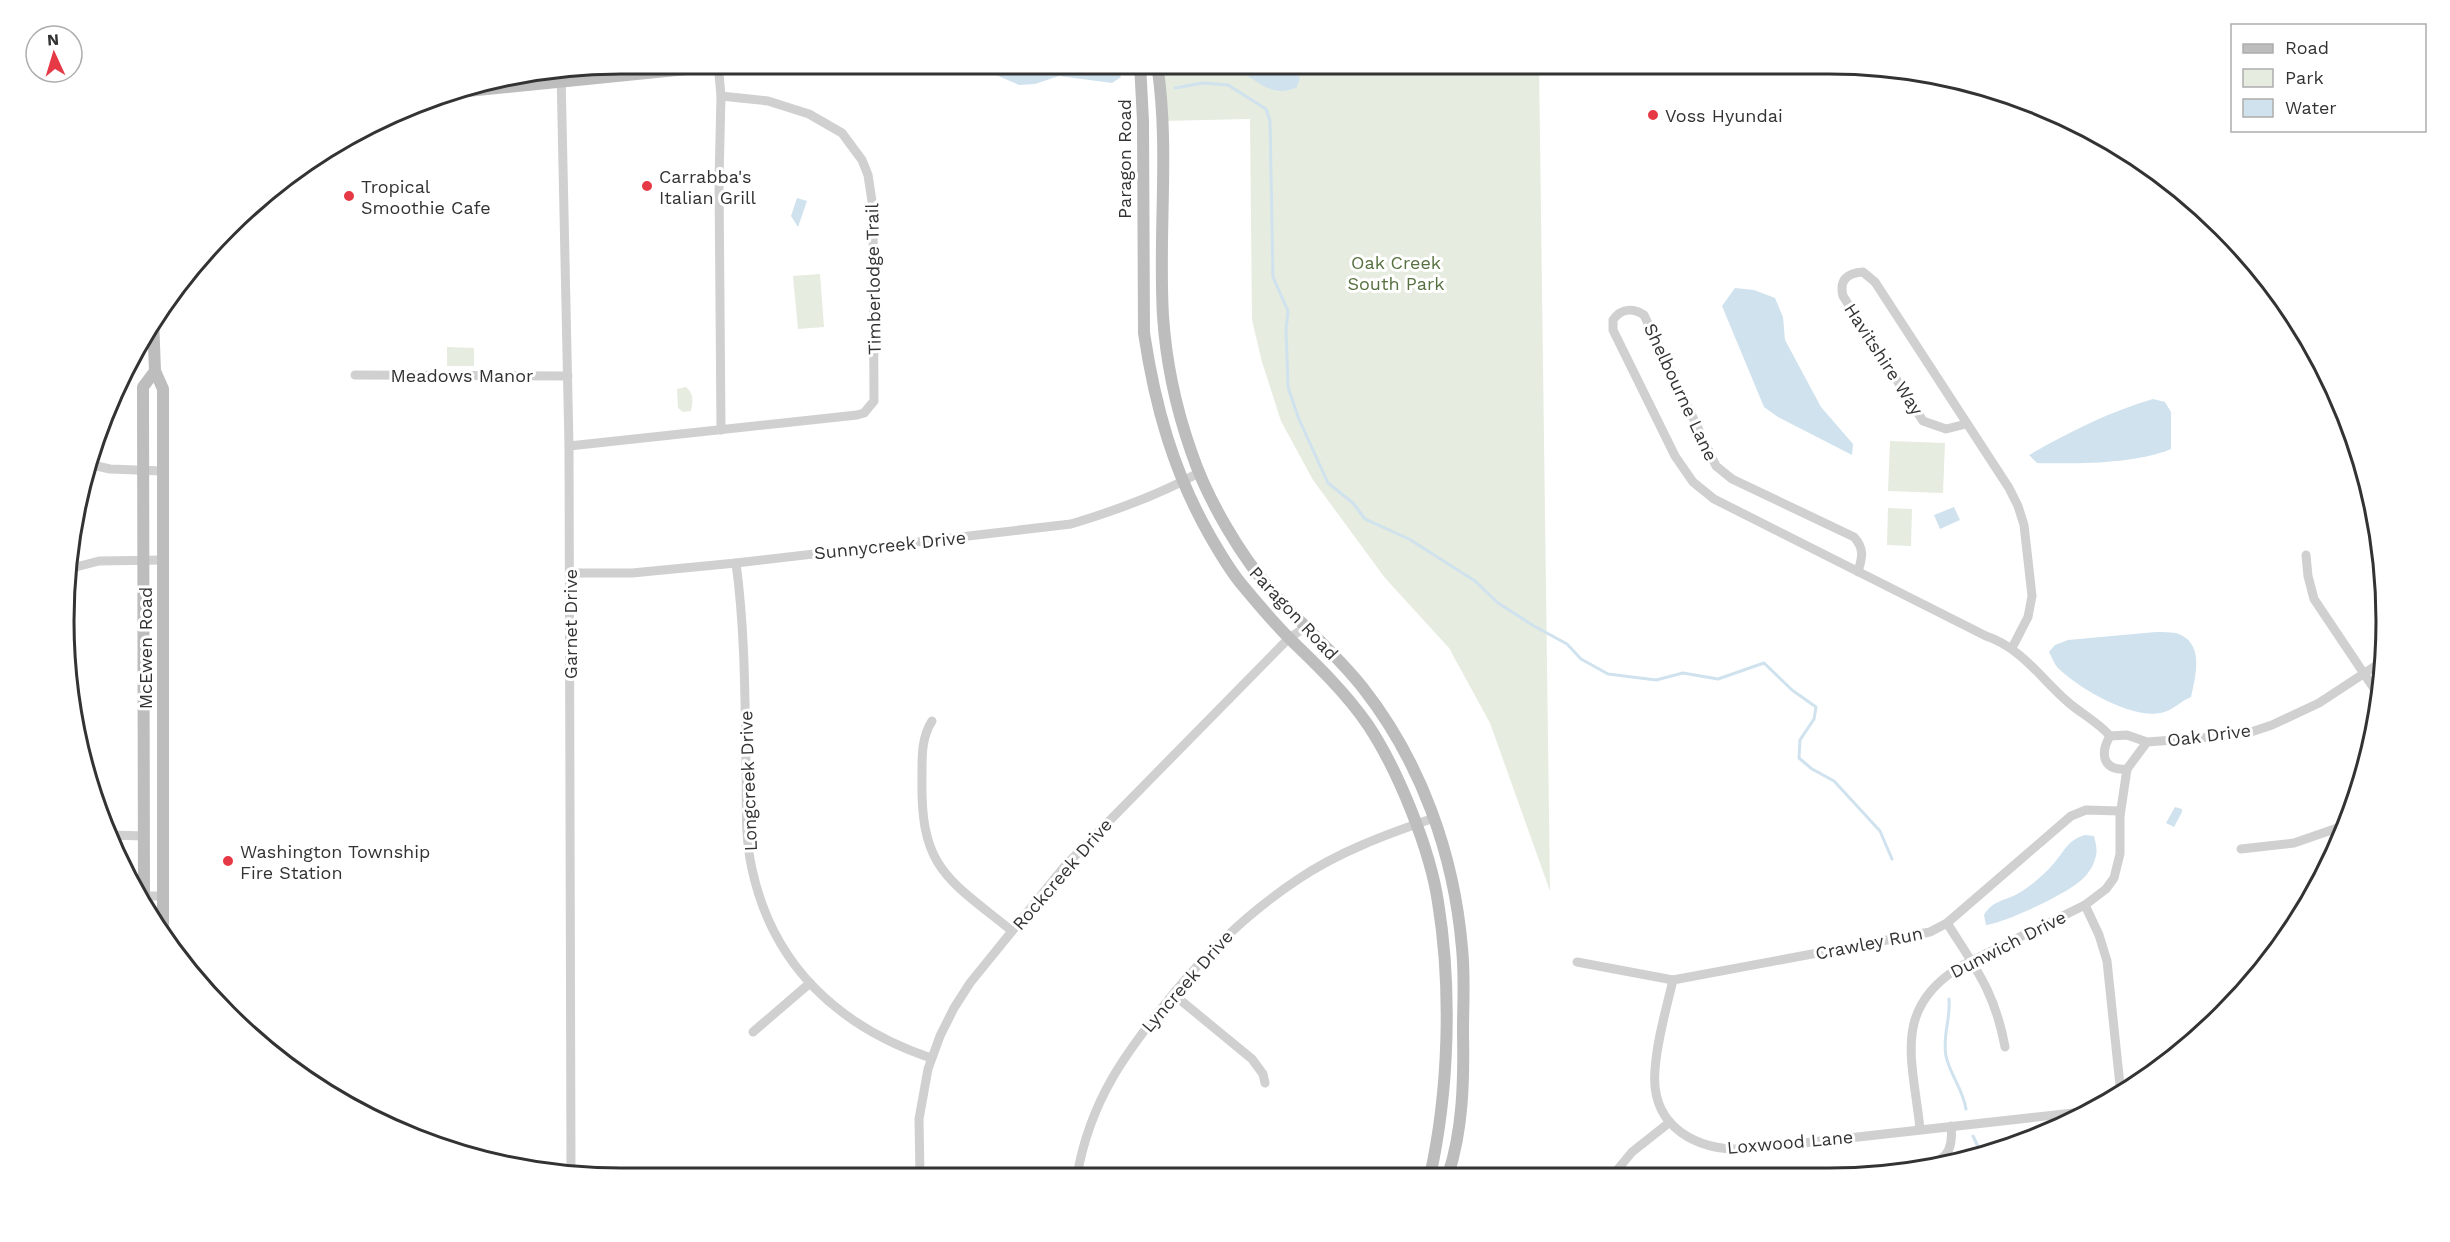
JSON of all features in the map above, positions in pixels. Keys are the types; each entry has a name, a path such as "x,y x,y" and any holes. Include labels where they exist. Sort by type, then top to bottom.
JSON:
{"street":[{"path":"512,84 604,74"},
{"path":"719,74 721,96 719,170 721,430"},
{"name":"Paragon Road","path":"1141,74 1143,121 1144,333 1166,438 1182,482 1226,564 1241,584 1289,638 1320,668 1367,723 1396,778 1415,825 1438,899 1445,968 1445,1076 1442,1112 1432,1168"},
{"name":"Paragon Road","path":"1158,74 1162,108 1163,316 1171,377 1191,452 1226,527 1273,593 1362,687 1406,750 1434,818 1453,883 1463,951 1462,1099 1449,1168"},
{"name":"Garnet Drive","path":"562,78 569,446 571,1166"},
{"name":"Timberlodge Trail","path":"569,446 857,416 871,408 876,396 873,208 868,175 862,160 842,133 809,114 768,101 721,96"},
{"name":"Havitshire Way","path":"1966,424 1946,429 1923,421 1843,296 1841,287 1845,277 1852,273 1863,272 1875,282 2009,488 2018,506 2024,525 2031,605 2023,629 2012,648"},
{"name":"Shelbourne Lane","path":"1858,572 1863,557 1862,550 1854,537 1732,479 1716,466 1644,315 1636,310 1627,310 1617,314 1613,320 1613,330 1675,456 1693,482 1714,499 1858,572 2012,648 2066,701 2110,736"},
{"name":"McEwen Road","path":"154,336 155,371 163,389 163,920"},
{"name":"McEwen Road","path":"143,888 145,472 143,387 155,371"},
{"name":"Meadows Manor","path":"355,375 568,376"},
{"path":"96,466 145,472 163,471"},
{"name":"Sunnycreek Drive","path":"570,573 632,573 736,563 1071,524 1182,482 1200,472"},
{"path":"2306,555 2314,599 2372,686"},
{"path":"77,567 99,561 163,560"},
{"name":"Longcreek Drive","path":"736,563 744,632 746,823 752,868 762,902 788,954 810,983 843,1014 862,1027 903,1048 932,1058"},
{"name":"Rockcreek Drive","path":"920,1168 919,1119 922,1096 932,1058 954,1008 970,983 1064,867 1289,638 1306,627"},
{"name":"Oak Drive","path":"2110,736 2127,735 2147,742 2227,736 2272,725 2319,702 2374,667"},
{"path":"932,720 924,738 922,772 922,818 930,849 935,861 954,884 1012,932"},
{"path":"2110,736 2104,747 2104,758 2112,767 2127,770"},
{"name":"Oak Drive","path":"2127,770 2147,742"},
{"name":"Dunwich Drive","path":"1920,1129 1911,1046 1913,1021 1925,995 1945,976 1970,961 2085,905 2097,897 2114,879 2120,854 2120,811 2127,770"},
{"name":"Crawley Run","path":"1577,962 1673,980 1930,932 1947,924 2071,816 2085,810 2120,811"},
{"name":"Lyncreek Drive","path":"1079,1168 1086,1138 1104,1091 1127,1051 1211,950 1256,908 1289,885 1345,853 1434,818"},
{"path":"2241,849 2294,843 2336,829"},
{"path":"117,835 144,836"},
{"path":"149,897 163,896"},
{"path":"2085,905 2102,941 2107,961 2120,1084"},
{"path":"1947,924 1981,975 1996,1005 2005,1047"},
{"name":"Loxwood Lane","path":"1673,980 1654,1071 1657,1096 1670,1122 1695,1142 1718,1149 1734,1150 2068,1113"},
{"path":"753,1032 810,983"},
{"path":"1173,994 1252,1059 1263,1074 1265,1083"},
{"path":"1619,1168 1632,1152 1670,1122"},
{"path":"1943,1156 1948,1153 1953,1140 1951,1126"}],"green space":[{"name":"Oak Creek South Park","path":"1158,74 1539,74 1550,891 1490,723 1449,648 1385,578 1313,480 1281,421 1262,362 1252,320 1250,119 1162,121"},
{"path":"820,274 824,327 798,329 793,276"},
{"path":"447,347 474,348 474,366 447,366"},
{"path":"686,387 692,395 692,404 691,411 683,412 678,408 677,389"},
{"path":"1890,441 1945,443 1943,493 1888,491"},
{"path":"1888,508 1912,509 1911,546 1887,545"}],"water":[{"path":"1120,74 1121,77 1112,83 1059,76 1035,84 1019,85 996,75"},
{"path":"1244,74 1296,74 1300,77 1297,87 1284,91 1261,85"},
{"path":"797,198 807,201 798,227 791,216"},
{"path":"1735,288 1754,290 1775,298 1783,317 1785,340 1821,407 1853,444 1852,455 1778,417 1764,407 1722,306"},
{"path":"2153,399 2165,402 2171,412 2171,449 2141,458 2087,463 2037,463 2029,455 2090,423"},
{"path":"1954,507 1960,520 1940,529 1934,515"},
{"path":"2156,632 2176,633 2185,637 2195,651 2196,669 2191,697 2170,710 2155,714 2125,708 2094,694 2058,668 2049,652 2055,645 2068,640"},
{"path":"2175,807 2182,809 2182,812 2174,827 2166,823"},
{"path":"2085,835 2094,836 2096,854 2092,867 2081,880 2031,909 1986,925 1984,915 1991,906 2028,887 2055,862 2071,843"}],"waterway":[{"path":"1175,88 1203,83 1228,85 1266,109 1270,121 1273,277 1288,311 1286,330 1288,387 1298,417 1328,483 1353,503 1365,519 1409,539 1475,581 1498,603 1567,644 1581,659 1608,674 1656,680 1683,673 1718,679 1764,663 1792,690 1816,707 1814,719 1800,740 1799,758 1812,769 1834,781 1880,831 1892,859"},
{"path":"1949,999 1946,1056 1966,1109"},
{"path":"1973,1136 1978,1148"}],"place":[{"name":"Voss Hyundai","path":"1653,115"},
{"name":"Carrabba's Italian Grill","path":"647,186"},
{"name":"Tropical Smoothie Cafe","path":"349,196"},
{"name":"Washington Township Fire Station","path":"228,861"}]}
